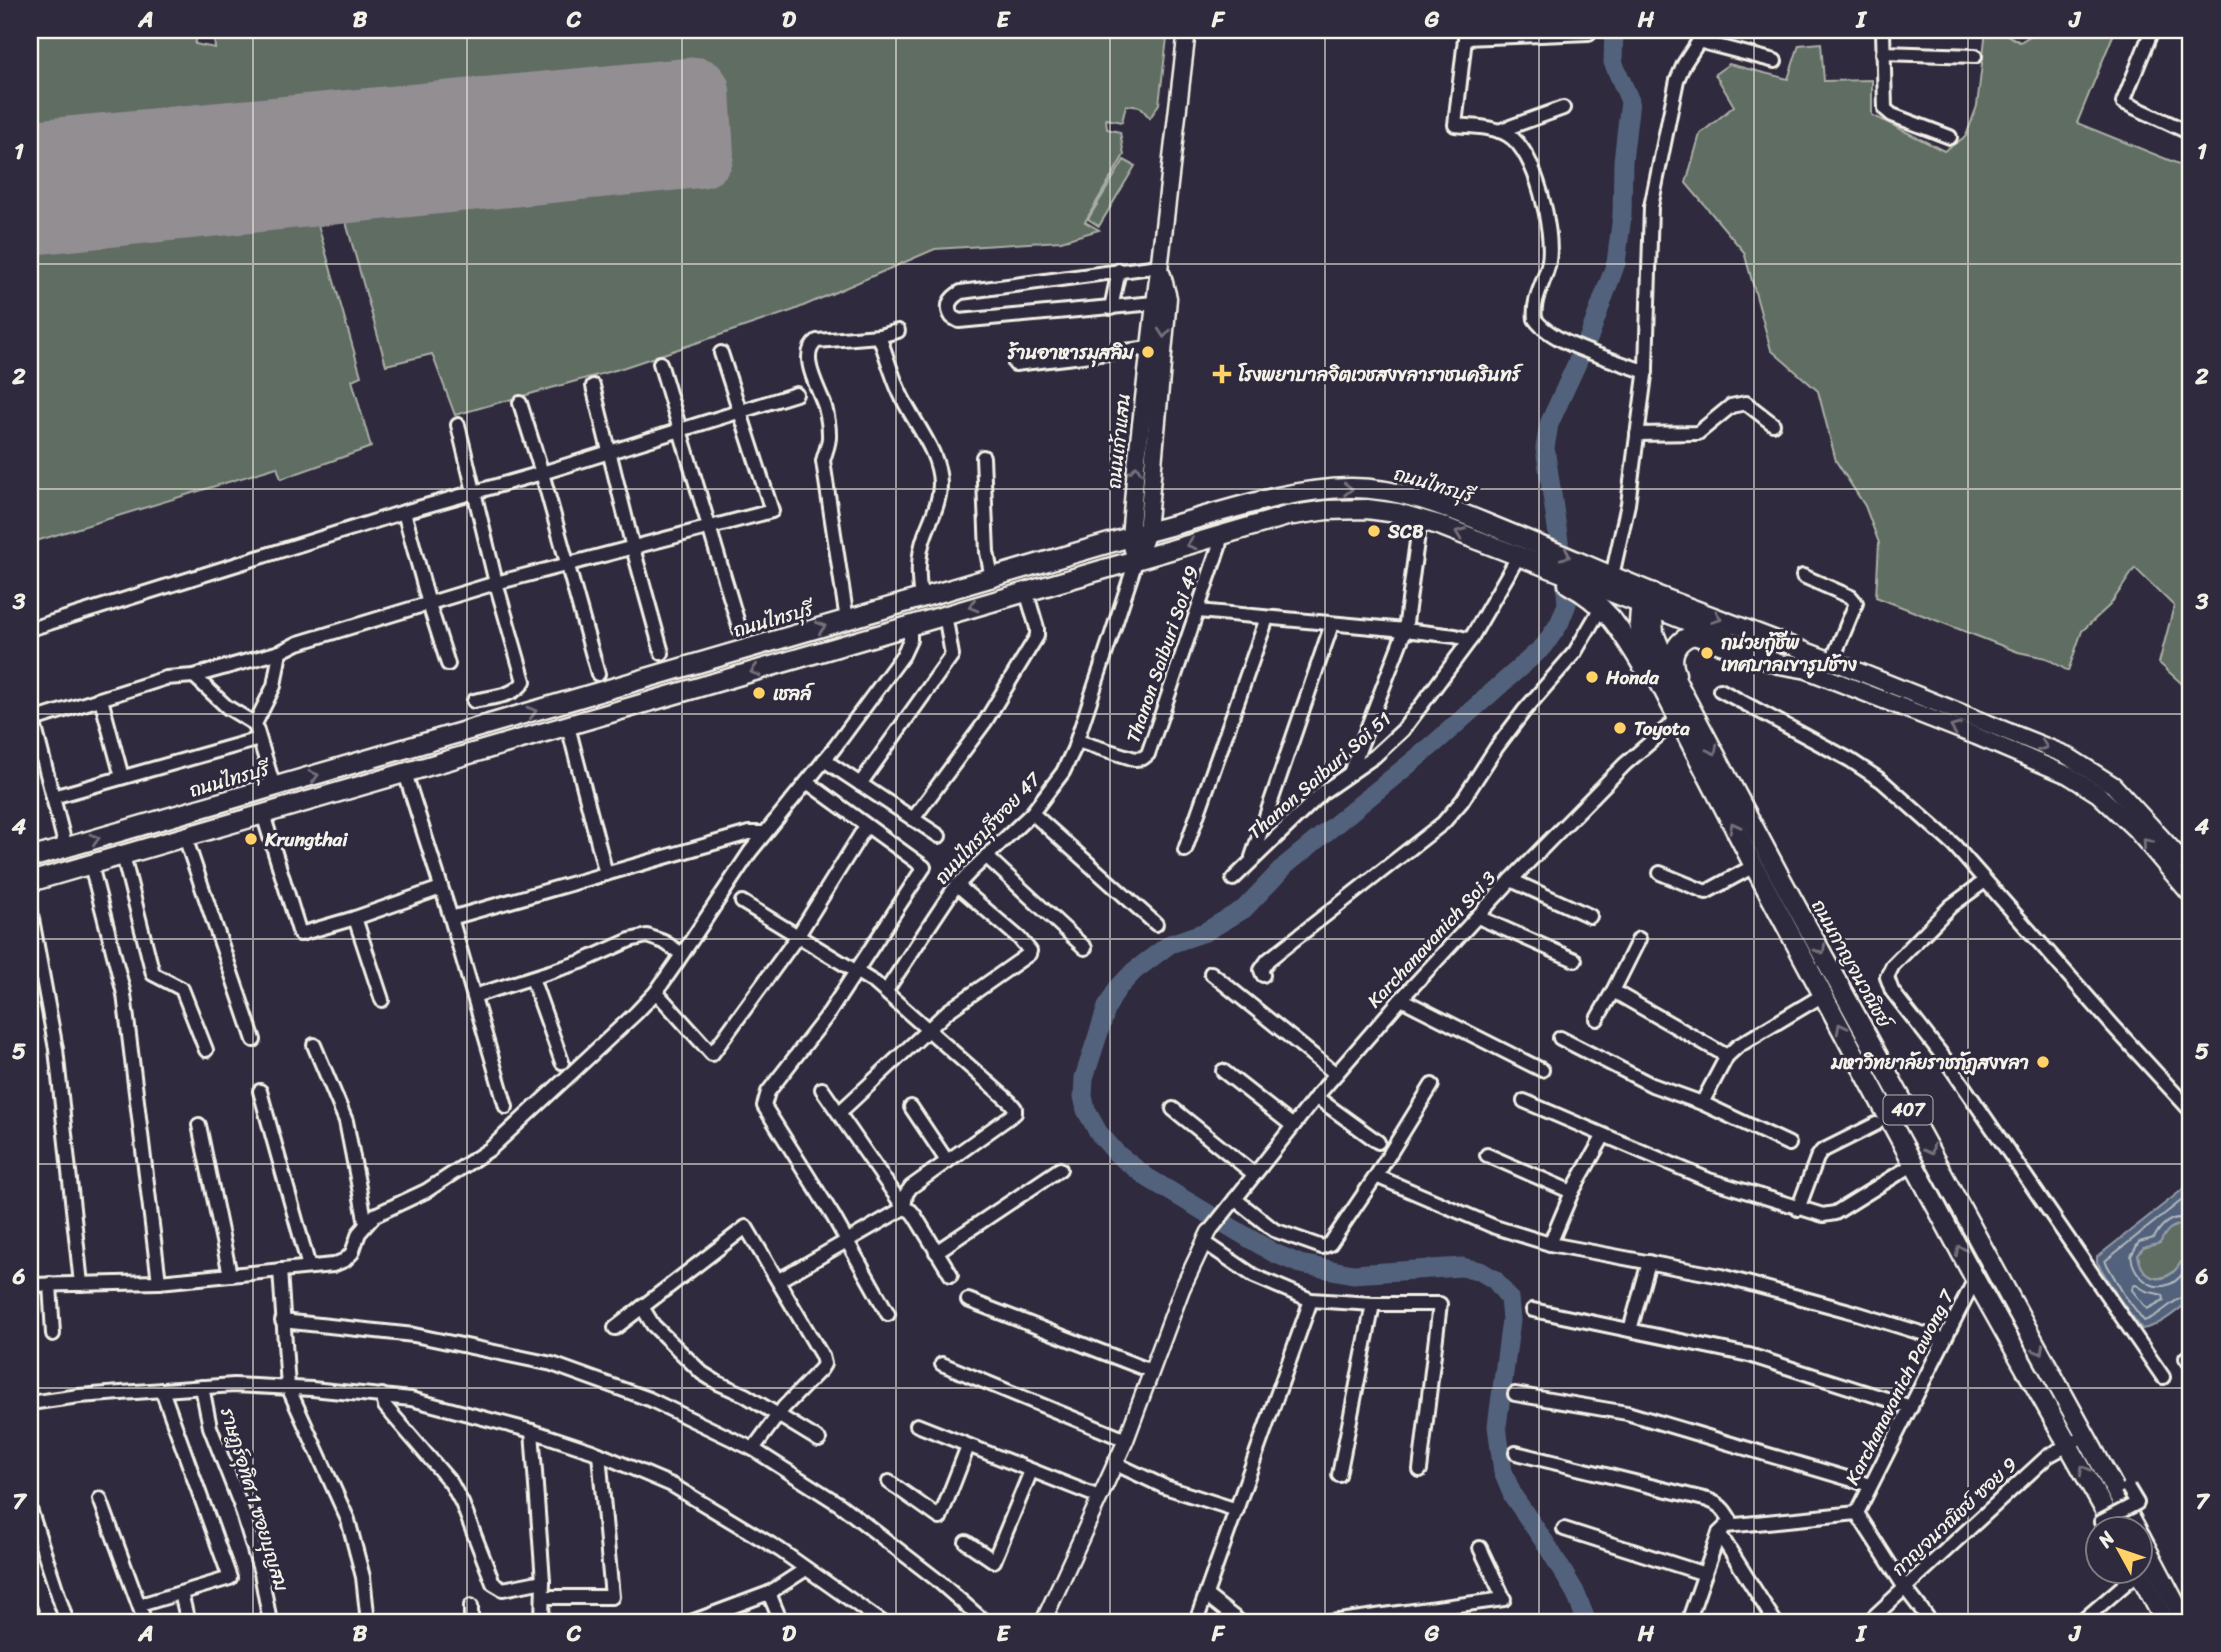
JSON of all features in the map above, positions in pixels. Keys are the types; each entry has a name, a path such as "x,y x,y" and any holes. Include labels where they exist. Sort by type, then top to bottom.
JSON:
{"main road":[{"name":"ถนนเก้าแสน","path":"1130,538 1154,303 1187,30"},
{"name":"ถนนเก้าแสน","path":"1136,561 1147,532 1168,298 1159,265"},
{"name":"ถนนไทรบุรี","path":"30,858 1147,532 1281,497 1351,488 1381,490 1419,498 1531,540 1596,580"},
{"name":"ถนนไทรบุรี","path":"30,882 1287,516 1327,510 1367,509 1420,519 1520,558 1596,580"},
{"path":"1130,538 1136,561"},
{"path":"1596,580 1630,584 1648,600 1802,668 2068,775 2098,794 2136,830 2191,895"},
{"path":"1596,580 1832,661 2066,755 2113,785 2191,870"},
{"path":"1596,580 1602,606 1624,634 1697,758"},
{"name":"ถนนกาญจนวณิชย์","path":"1648,600 1654,633 1664,659 2129,1516"},
{"name":"ถนนกาญจนวณิชย์","path":"1648,600 1639,625 1641,640 1649,662 1697,758 1975,1279 2109,1516"},
{"path":"1682,690 1674,669 1673,656 1682,640 1694,635 1779,664 1802,668"},
{"path":"274,787 282,809"},
{"path":"2154,1562 2185,1622"},
{"path":"2146,1586 2165,1622"}],"street":[{"path":"1596,580 1628,504 1646,372 1653,188 1677,80 1706,30"},
{"path":"1883,30 1885,109 1892,116 1950,138"},
{"path":"2152,30 2123,102 2186,131 2191,118"},
{"path":"1589,33 1466,34 1455,125 1499,131 1518,142 1534,172 1547,218 1549,261 1535,301 1535,319 1548,332 1569,345 1646,372"},
{"path":"1698,41 1775,61"},
{"path":"1882,53 1975,56"},
{"path":"1499,131 1563,108"},
{"path":"1154,303 959,321 950,315 948,306 949,301 961,292 1159,265"},
{"path":"1111,308 1119,271"},
{"path":"847,620 823,461 830,435 825,406 814,382 809,356 812,345 817,341 879,336 898,331"},
{"path":"879,336 899,392 931,452 939,474 937,508 919,558 917,573 920,598"},
{"path":"1015,364 1150,348"},
{"path":"66,848 31,716 101,699 166,678 194,676 280,652 298,643 496,583 772,511 721,353"},
{"path":"660,363 740,630"},
{"path":"593,386 662,653"},
{"path":"30,629 404,512 796,394"},
{"path":"520,403 598,674"},
{"path":"1637,434 1698,433 1731,406 1746,403 1773,424"},
{"path":"458,425 496,583 524,681 520,688 513,692 474,701"},
{"path":"983,457 987,552 992,578"},
{"path":"404,512 448,664"},
{"path":"1350,773 1405,631 1420,519"},
{"name":"Thanon Saiburi Soi 49","path":"1077,741 1135,759 1148,754 1198,611 1221,534"},
{"name":"Thanon Saiburi Soi 51","path":"1233,879 1323,792 1376,756 1403,730 1470,640 1520,558"},
{"name":"ถนนไทรบุรีซอย 47","path":"886,991 957,885 1032,813 1063,772 1077,741 1136,561"},
{"path":"1803,576 1851,597 1856,603 1832,661"},
{"path":"913,819 985,722 1037,636 1026,591"},
{"path":"1263,975 1261,970 1268,960 1443,823 1462,801 1496,748 1575,652 1602,606"},
{"path":"1198,611 1455,636 1470,640"},
{"path":"860,784 952,655 953,646 945,614"},
{"path":"1185,850 1267,618"},
{"path":"1250,861 1332,624"},
{"path":"30,1285 159,1282 333,1265 345,1260 352,1253 359,1233 375,1215 426,1191 490,1149 656,992 742,863 824,760 903,654 910,640 910,625"},
{"path":"274,787 256,724 274,686 280,652"},
{"path":"194,676 227,708 256,724"},
{"path":"1720,690 1850,760 1882,781 1954,845 2191,1111"},
{"path":"101,699 122,777"},
{"name":"Karchanavanich Soi 3","path":"1206,1237 1316,1097 1401,999 1511,880 1625,764 1674,722"},
{"path":"568,726 606,874"},
{"path":"53,797 260,739"},
{"path":"824,760 939,836"},
{"path":"405,773 506,1107"},
{"path":"807,782 924,867 827,1016 768,1092 764,1107 888,1314"},
{"path":"1032,813 1156,924"},
{"path":"263,814 300,934 441,888"},
{"path":"656,992 712,1054 797,937 866,826"},
{"path":"451,918 749,834 765,833"},
{"path":"185,837 254,1040"},
{"path":"123,855 153,974 182,989 206,1050"},
{"path":"986,856 1085,948"},
{"path":"91,865 124,995 159,1282"},
{"path":"1660,873 1706,892 1754,866"},
{"path":"1511,880 1590,916"},
{"path":"1985,881 1951,906 1894,965 1887,977 1892,991 1945,1059 2163,1377"},
{"path":"840,1112 928,1028 1030,951 1019,938 957,885"},
{"path":"742,902 797,937 857,970 886,991 1015,1108 1015,1113 1010,1118 911,1187 904,1208 779,1280"},
{"path":"30,908 55,1049 80,1284"},
{"path":"1478,917 1575,960"},
{"path":"355,918 382,1000"},
{"path":"474,996 581,962 630,940 647,936 664,942 682,954"},
{"path":"1597,1019 1639,939"},
{"path":"1210,973 1336,1074"},
{"path":"532,978 562,1062"},
{"path":"1613,991 1727,1056"},
{"path":"1702,1103 1727,1056 1738,1046 1824,995"},
{"path":"1401,999 1542,1070"},
{"path":"1560,1038 1652,1084 1702,1103 1789,1143"},
{"path":"314,1045 346,1121 366,1224"},
{"path":"1223,1071 1293,1126"},
{"path":"1235,1199 1274,1230 1322,1247 1330,1244 1432,1085"},
{"path":"822,1089 904,1208 915,1216 951,1275"},
{"path":"260,1091 309,1267"},
{"path":"1316,1097 1378,1142"},
{"path":"1524,1101 1709,1180 1823,1215 1835,1213 1914,1164"},
{"path":"911,1107 947,1161"},
{"path":"1173,1109 1254,1174"},
{"path":"1798,1209 1822,1151 1876,1124"},
{"path":"199,1125 230,1275"},
{"path":"1550,1244 1572,1192 1603,1137"},
{"path":"1487,1156 1572,1192"},
{"path":"936,1252 1060,1169"},
{"path":"1376,1176 1495,1227 1550,1244 1721,1276 1853,1311 1944,1340"},
{"path":"615,1328 746,1227 779,1280 824,1364 777,1416 753,1449"},
{"path":"1043,1622 1126,1440 1182,1289 1206,1237 1254,1276 1311,1300 1440,1304 1420,1470"},
{"path":"1630,1330 1649,1262"},
{"path":"280,1270 288,1387 348,1520 363,1577 369,1622"},
{"name":"Karchanavanich Pawong 7","path":"1857,1513 1975,1279"},
{"path":"50,1284 54,1334"},
{"path":"968,1300 1151,1371"},
{"path":"1196,1622 1311,1300"},
{"path":"1339,1475 1373,1304"},
{"path":"642,1307 653,1325 702,1373 745,1395 819,1440"},
{"path":"1534,1310 1749,1355 1911,1407"},
{"path":"282,1321 414,1335 552,1364 649,1399 753,1449 839,1504 936,1579 985,1622"},
{"path":"942,1364 1126,1440"},
{"path":"30,1403 79,1396 234,1385 288,1387 411,1399 532,1431 599,1454 672,1485 780,1550 877,1618"},
{"name":"ราษฎร์อุทิศ 1 ซอยบุญสม","path":"202,1387 210,1427 240,1504 261,1573 270,1622"},
{"path":"140,1605 230,1578 162,1390"},
{"path":"1515,1394 1627,1413 1870,1485"},
{"path":"382,1395 385,1406 451,1483 462,1503 494,1583 503,1589 543,1581"},
{"path":"917,1425 1099,1497"},
{"path":"532,1431 543,1581 542,1622"},
{"name":"กาญจนวณิชย์ ซอย 9","path":"1868,1622 2048,1456 2086,1435"},
{"path":"889,1482 940,1518 968,1446"},
{"path":"1516,1453 1708,1500 1726,1511 1733,1525"},
{"path":"542,1597 612,1597 599,1454"},
{"path":"1114,1463 1165,1487 1237,1510"},
{"path":"966,1542 994,1561 1031,1471"},
{"path":"2112,1516 2137,1503 2128,1488"},
{"path":"100,1499 145,1622"},
{"path":"30,1509 67,1622"},
{"path":"1689,1622 1719,1533 1726,1527 1857,1513 1905,1588 1931,1622"},
{"path":"1564,1529 1705,1574"},
{"path":"1719,1533 1775,1622"},
{"path":"1331,1622 1504,1599 1480,1548"},
{"path":"691,1622 769,1593 806,1569"},
{"path":"2081,1622 2123,1586"},
{"path":"181,1593 188,1622"},
{"path":"769,1593 781,1622"},
{"path":"1207,1596 1240,1622"},
{"path":"471,1606 471,1622"},
{"path":"30,1609 34,1622"},
{"path":"857,1622 877,1618"}],"green space":[{"path":"30,30 199,30 195,44 215,48 213,30 1168,30 1159,104 1150,118 1140,107 1126,105 1122,122 1106,119 1107,129 1120,132 1124,155 1085,222 1099,230 1061,241 935,249 794,310 619,369 455,415 432,354 386,365 342,208 343,201 707,163 702,83 30,147"},
{"path":"1986,30 1998,30 2020,42 2040,30 2101,30 2114,33 2077,123 2191,169 2191,692 2159,663 2174,606 2135,568 2110,605 2082,631 2068,671 2046,658 2018,652 1876,597 1879,543 1865,506 1836,461 1818,391 1771,350 1744,252 1686,183 1700,134 1734,106 1715,74 1729,64 1788,79 1799,45 1821,43 1824,81 1872,80 1872,115 1944,151 1966,136 1977,106"},
{"path":"1124,160 1135,166 1099,226 1088,219"},
{"path":"305,205 314,211 361,376 352,380 371,447 281,479 277,467 30,543 30,231"},
{"path":"2185,1225 2191,1230 2191,1256 2169,1275 2162,1278 2150,1276 2140,1264 2138,1255 2143,1248 2160,1243 2165,1231"}],"water":[{"path":"2187,1186 2191,1186 2191,1230 2185,1225 2173,1227 2160,1243 2143,1248 2138,1255 2144,1271 2156,1278 2169,1275 2191,1256 2191,1300 2162,1322 2142,1329 2118,1297 2097,1262 2097,1257"}],"waterway":[{"path":"1587,1622 1575,1592 1513,1496 1503,1472 1497,1426 1511,1320 1509,1298 1495,1280 1480,1271 1462,1267 1353,1274 1300,1264 1274,1253 1148,1178 1117,1154 1098,1132 1086,1110 1083,1096 1084,1078 1107,1007 1117,989 1134,971 1170,944 1205,932 1244,909 1286,865 1435,743 1544,646 1559,624 1567,604 1545,448 1549,424 1589,337 1616,263 1630,101 1613,62 1614,30"}],"runway":[{"path":"30,154 696,91 700,154 30,221"}],"place":[{"name":"ร้านอาหารมุสลิม","path":"1148,352"},
{"name":"โรงพยาบาลจิตเวชสงขลาราชนครินทร์","path":"1222,374"},
{"name":"SCB","path":"1374,531"},
{"name":"กน่วยกู้ชีพ เทศบาลเขารูปช้าง","path":"1707,653"},
{"name":"Honda","path":"1592,677"},
{"name":"เชลล์","path":"759,693"},
{"name":"Toyota","path":"1620,728"},
{"name":"Krungthai","path":"251,839"},
{"name":"มหาวิทยาลัยราชภัฏสงขลา","path":"2043,1062"}]}
